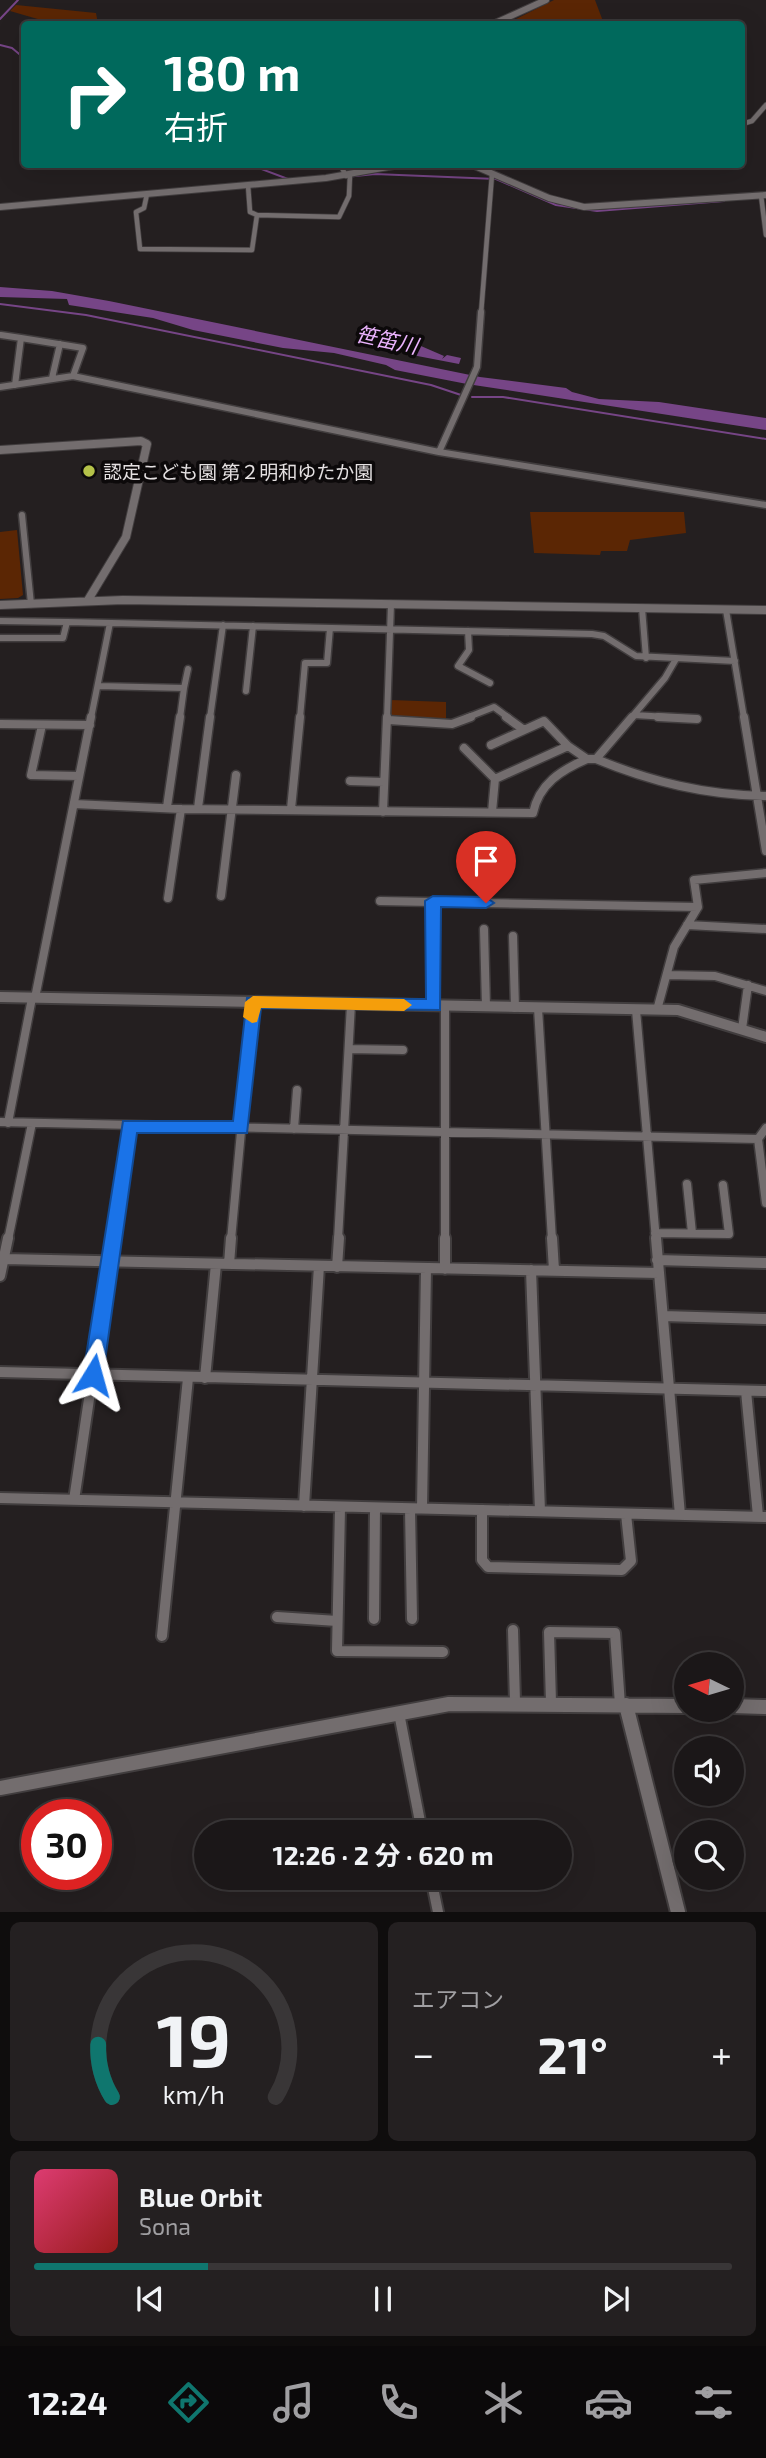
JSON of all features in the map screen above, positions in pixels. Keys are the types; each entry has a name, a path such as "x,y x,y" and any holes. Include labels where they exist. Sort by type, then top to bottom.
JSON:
{"street":[{"path":"500,21 545,0"},
{"path":"745,123 752,121 766,105"},
{"path":"248,185 250,212 257,215 339,217 349,196 349,177 343,168"},
{"path":"0,207 349,177 388,168"},
{"path":"476,168 491,177 571,205 637,207 762,196 766,235"},
{"path":"439,452 476,368 491,177"},
{"path":"147,194 144,208 136,212 140,249 252,250 257,215"},
{"path":"1,335 83,348 73,376"},
{"path":"15,385 21,338"},
{"path":"52,379 60,344"},
{"path":"0,387 73,376 439,452 766,505"},
{"path":"0,450 141,441 147,444 126,537 88,600"},
{"path":"22,515 31,604"},
{"path":"0,606 88,600 766,610"},
{"path":"383,812 391,604"},
{"path":"642,608 646,658"},
{"path":"726,610 762,796 766,851"},
{"path":"0,621 597,634 630,654 646,658 735,661"},
{"path":"0,638 63,638 67,622"},
{"path":"110,623 34,998 4,1123 758,1139"},
{"path":"198,808 223,625"},
{"path":"246,691 253,626"},
{"path":"291,809 305,663 327,663 330,628"},
{"path":"468,631 469,650 458,666 490,683"},
{"path":"74,804 181,809 533,813 534,799 565,767 591,759 634,715 665,678 676,659"},
{"path":"167,807 188,669"},
{"path":"98,686 184,688"},
{"path":"388,720 452,724 494,707 524,730"},
{"path":"634,715 697,719"},
{"path":"491,746 544,721 568,746 591,759 649,781 698,794 762,796"},
{"path":"0,724 90,726"},
{"path":"42,725 32,775 79,776"},
{"path":"495,779 568,746"},
{"path":"464,748 495,779"},
{"path":"221,897 236,775"},
{"path":"492,812 495,779"},
{"path":"350,780 384,782"},
{"path":"168,898 181,809"},
{"path":"657,1010 674,947 698,907 694,880 766,873"},
{"path":"380,901 698,907"},
{"path":"433,901 445,1133 445,1269"},
{"path":"687,925 766,929"},
{"path":"484,929 486,1007"},
{"path":"513,936 515,1007"},
{"path":"668,975 715,976 766,991"},
{"path":"742,1029 748,985"},
{"path":"0,997 657,1010 688,1012 766,1037"},
{"path":"229,1264 253,1002"},
{"path":"337,1267 351,1004"},
{"path":"538,1008 554,1270"},
{"path":"636,1010 680,1515"},
{"path":"349,1049 403,1050"},
{"path":"294,1129 297,1090"},
{"path":"0,1276 32,1123"},
{"path":"74,1500 129,1126"},
{"path":"766,1128 758,1139 766,1203"},
{"path":"687,1184 692,1233"},
{"path":"655,1233 729,1234 723,1185"},
{"path":"4,1259 659,1273"},
{"path":"657,1260 766,1263"},
{"path":"205,1378 216,1264"},
{"path":"304,1506 318,1266"},
{"path":"412,1619 424,1382 426,1268"},
{"path":"531,1270 540,1511"},
{"path":"663,1316 766,1319"},
{"path":"0,1372 766,1391"},
{"path":"162,1636 188,1378"},
{"path":"0,1498 762,1516 746,1391"},
{"path":"340,1508 337,1651 443,1652"},
{"path":"374,1619 375,1508"},
{"path":"481,1510 482,1560 488,1567 622,1570 631,1561 626,1514"},
{"path":"277,1617 337,1621"},
{"path":"513,1630 515,1702"},
{"path":"551,1703 549,1632 615,1633 623,1705 678,1912"},
{"path":"0,1788 449,1704 515,1702 674,1706"},
{"path":"744,1706 766,1707"},
{"path":"399,1713 420,1820"},
{"path":"433,1890 438,1912"}],"shaded area":[{"path":"554,0 595,0 603,21 512,21"},
{"path":"16,5 96,13 97,21 45,21 10,11"},
{"path":"0,287 52,291 109,301 480,377 566,388 599,399 659,402 766,418 766,430 467,384 395,370 386,365 334,353 283,348 193,330 153,318 69,305 67,299 0,297"},
{"path":"414,343 444,356 442,359 447,355 461,358 459,364 407,354"},
{"path":"530,512 684,512 686,533 630,540 627,551 601,551 600,555 534,553"},
{"path":"17,530 23,595 0,599 0,532"},
{"path":"391,700 446,702 446,721 390,717"}],"waterway":[{"path":"0,19 18,0"},
{"path":"0,45 12,48 21,56"},
{"path":"259,168 288,179"},
{"path":"297,182 375,174 496,179 556,205 597,211 724,201"},
{"path":"0,304 86,315 431,385 461,395"},
{"path":"472,397 503,397 766,439"}],"slow traffic":[{"path":"252,1017 253,1002 404,1005"}],"place":[{"name":"認定こども園 第２明和ゆたか園","path":"89,471"}],"route":[{"path":"93,1375 129,1126 241,1128 253,1002 434,1006 433,901 486,903"}],"water label":[{"name":"笹笛川","path":"387,339"}]}
